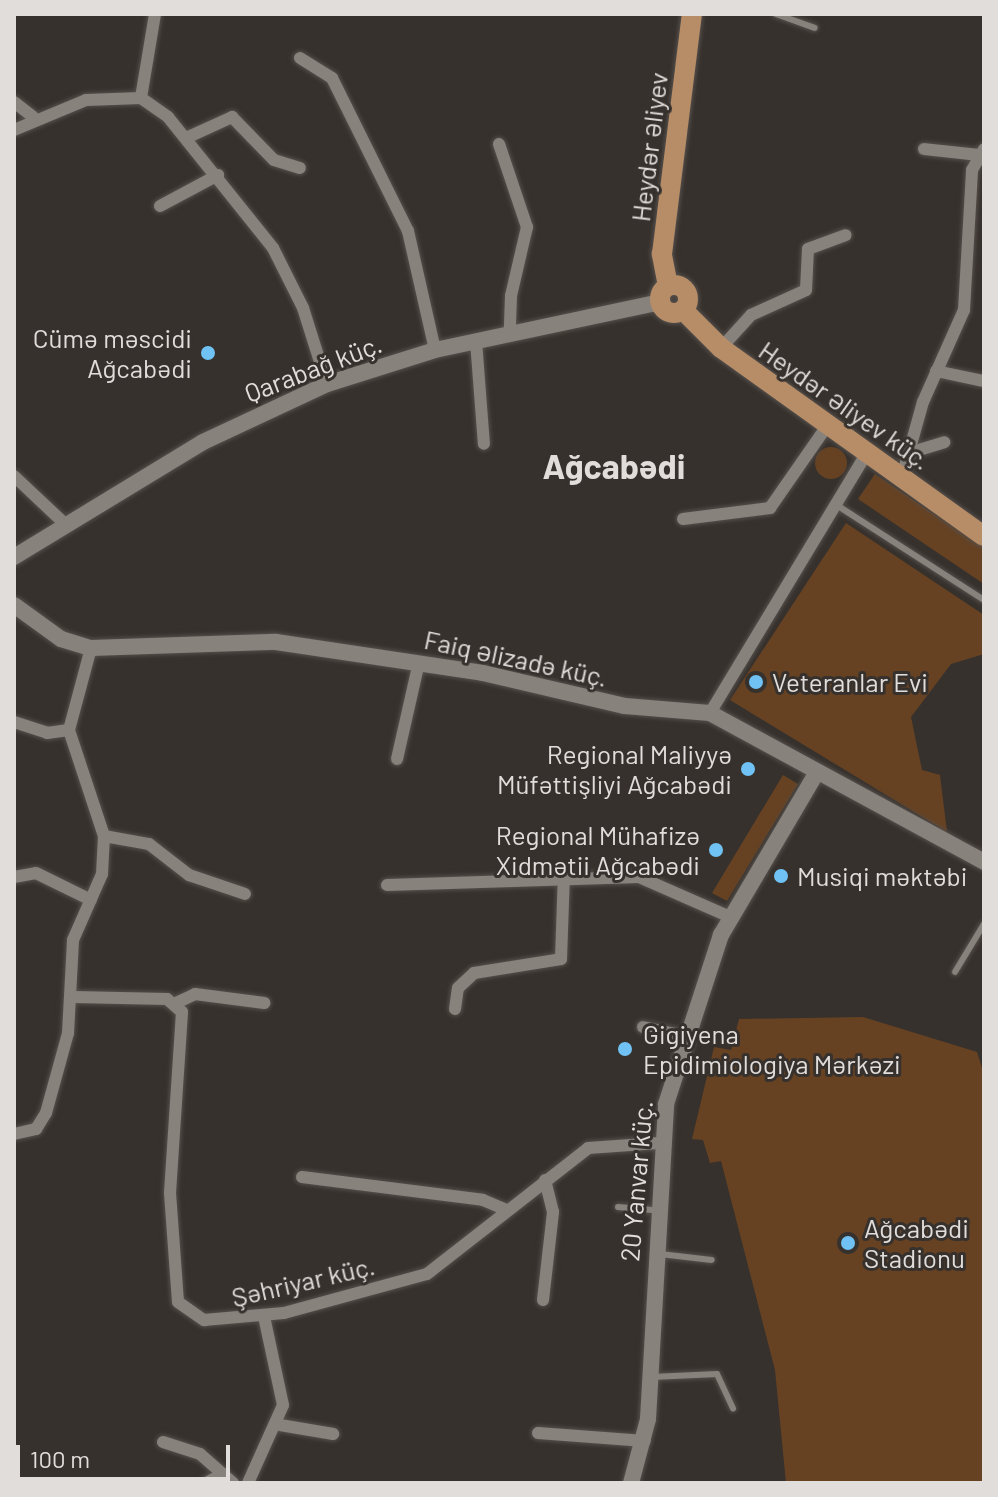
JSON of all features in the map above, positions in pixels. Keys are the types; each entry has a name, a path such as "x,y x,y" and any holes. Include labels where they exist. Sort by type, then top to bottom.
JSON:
{"main road":[{"name":"Heydər Əliyev","path":"664,294 662,254 692,14"},
{"name":"Heydər Əliyev küç.","path":"664,294 685,290 683,310 721,348 984,536"}],"street":[{"path":"141,98 155,14"},
{"path":"300,58 332,78 408,231 435,350"},
{"path":"14,130 33,117 86,100 141,98 186,138 218,175 291,279 327,384"},
{"path":"14,102 33,117"},
{"path":"186,138 232,117 274,160 300,168"},
{"path":"499,144 527,227 511,296 510,334"},
{"path":"902,477 936,371 964,310 981,152 924,149"},
{"path":"160,206 218,175"},
{"path":"721,348 751,315 806,290 808,249 846,235"},
{"name":"Qarabağ küç.","path":"14,557 203,442 327,384 435,350 664,294"},
{"path":"476,341 484,444"},
{"path":"936,371 984,381"},
{"path":"683,519 770,508 827,426"},
{"path":"909,453 944,442"},
{"path":"710,713 867,453"},
{"path":"14,476 66,525"},
{"name":"Faiq Əlizadə küç.","path":"14,605 61,639 91,648 276,642 419,662 625,706 710,713 984,862"},
{"path":"14,1134 43,1121 74,997 73,940 102,874 104,836 69,730 91,648"},
{"path":"397,759 419,662"},
{"path":"14,722 47,733 69,730"},
{"name":"20 Yanvar küç.","path":"631,1483 645,1441 659,1143 685,1036 730,917 817,772"},
{"path":"104,836 149,844 189,875 245,894"},
{"path":"14,877 36,873 91,900"},
{"path":"387,885 472,887 564,875 656,881 730,917"},
{"path":"455,1009 458,988 474,973 561,959 564,875"},
{"path":"74,997 176,1003 195,994 264,1003"},
{"name":"Şəhriyar küç.","path":"176,1003 185,1027 173,1085 170,1193 178,1302 204,1320 264,1316 427,1274 504,1209 601,1143 659,1143"},
{"path":"643,1027 685,1036"},
{"path":"302,1177 483,1200 504,1209"},
{"path":"543,1300 553,1212 545,1180"},
{"path":"248,1483 280,1425 283,1384 264,1316"},
{"path":"280,1425 333,1434"},
{"path":"538,1433 645,1441"},
{"path":"163,1442 200,1454 228,1478"},
{"path":"206,1483 228,1478"}],"lane":[{"path":"776,14 815,28"},
{"path":"835,504 984,600"},
{"path":"955,972 984,924"},
{"path":"618,1207 655,1210"},
{"path":"652,1253 712,1260"},
{"path":"648,1377 717,1374 733,1409"}],"shaded area":[{"path":"831,447 842,452 847,463 842,474 831,479 820,474 815,463 820,452"},
{"path":"875,474 984,548 984,584 858,499"},
{"path":"846,523 984,615 984,654 951,664 911,717 922,770 940,775 947,832 730,700"},
{"path":"783,775 798,784 727,901 712,893"},
{"path":"863,1017 977,1052 984,1074 984,1483 786,1483 775,1370 721,1161 710,1163 703,1140 692,1139 714,1047 731,1050 739,1019"}],"place":[{"name":"Cümə məscidi Ağcabədi","path":"208,353"},
{"name":"Veteranlar Evi","path":"756,682"},
{"name":"Regional Maliyyə Müfəttişliyi Ağcabədi","path":"748,769"},
{"name":"Regional Mühafizə Xidmətii Ağcabədi","path":"716,850"},
{"name":"Musiqi məktəbi","path":"781,876"},
{"name":"Gigiyena Epidimiologiya Mərkəzi","path":"625,1049"},
{"name":"Ağcabədi Stadionu","path":"848,1243"}],"district":[{"name":"Ağcabədi","path":"614,466"}]}
